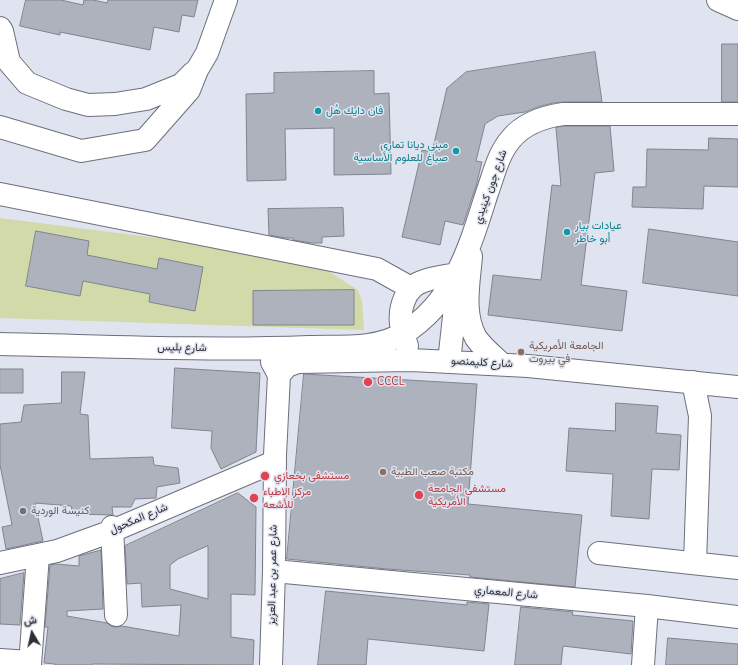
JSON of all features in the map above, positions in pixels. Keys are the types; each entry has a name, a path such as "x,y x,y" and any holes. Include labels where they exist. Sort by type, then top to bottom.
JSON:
{"street":[{"path":"0,127 81,151 146,140 189,90 206,52 226,0"},
{"path":"718,0 738,9"},
{"path":"0,28 9,62 28,83 66,99 88,104 115,104 146,99 181,85 197,70"},
{"name":"شارع جون كينيدي","path":"365,345 384,342 403,334 421,321 436,306 458,274 473,237 497,163 504,149 522,128 534,121 549,116 563,114 738,114"},
{"path":"0,194 377,269 411,288"},
{"path":"473,237 468,315 471,327 477,338 502,364"},
{"path":"411,360 401,324 403,301 411,288 424,281 458,274 449,362"},
{"name":"شارع بليس","path":"0,344 258,349 365,345"},
{"path":"258,349 271,360 279,375"},
{"name":"شارع كليمنصو","path":"279,375 287,366 298,362 411,360 528,366 738,387"},
{"name":"شارع عمر بن عبد العزيز","path":"271,665 274,571 274,458 279,375"},
{"path":"693,382 700,416 695,563"},
{"name":"شارع المكحول","path":"0,563 47,553 112,529 274,458"},
{"path":"112,529 116,615"},
{"path":"0,660 30,663 47,553"},
{"path":"599,553 738,568"},
{"name":"شارع المعماري","path":"274,571 647,606 738,617"},
{"path":"643,665 647,606"}],"green space":[{"path":"0,218 306,257 358,290 362,301 364,330 0,318"}],"building":[{"path":"26,0 61,0 83,5 84,0 107,3 108,0 198,0 194,17 182,15 179,32 154,27 150,50 60,32 60,35 20,26"},
{"path":"722,44 738,44 738,102 722,102"},
{"name":"مبنى ديانا تماري صباغ للعلوم الأساسية","path":"595,52 602,102 553,103 525,112 498,116 485,124 476,161 482,162 463,225 445,221 440,245 402,237 422,150 432,152 447,88 466,72"},
{"name":"فان دايك هُل","path":"374,71 374,94 389,93 391,174 334,175 334,128 285,129 286,180 247,181 246,94 274,93 274,73"},
{"name":"عيادات بيار أبو خاطر","path":"564,126 610,126 614,171 595,173 581,285 627,291 622,331 488,315 493,275 541,280 552,185 561,186 556,128"},
{"path":"709,138 738,139 738,187 704,186 703,209 632,207 633,187 646,187 647,149 708,150"},
{"path":"343,208 344,236 322,237 322,243 312,243 293,240 293,238 269,235 268,209"},
{"path":"649,229 738,242 738,296 643,283"},
{"path":"36,231 89,241 87,255 157,269 159,258 203,267 195,311 149,302 150,294 83,281 80,296 26,286"},
{"path":"354,290 354,325 253,325 253,291"},
{"path":"175,368 260,373 256,452 221,469 211,448 212,431 172,428"},
{"path":"0,369 23,369 23,393 0,393"},
{"path":"62,372 85,372 80,414 88,415 90,459 153,457 154,465 178,468 180,483 157,487 156,498 135,499 131,507 112,507 113,515 73,514 71,506 35,503 43,541 6,549 2,527 12,525 0,465 0,424 21,422 24,405 61,403"},
{"name":"مكتبة صعب الطبية","path":"304,374 477,384 468,504 582,515 575,587 470,577 470,575 387,569 287,559"},
{"path":"616,403 658,406 656,433 681,435 679,470 652,469 649,519 611,516 613,474 566,471 569,428 615,431"},
{"path":"238,493 256,507 255,595 231,594 231,637 254,640 253,665 55,665 44,663 48,627 45,627 50,565 56,564 79,566 79,556 101,550 103,609 67,611 67,616 107,623 116,627 122,626 179,636 181,605 142,607 141,583 127,584 125,546","holes":["208,546 208,599 170,589 170,565 178,559"]},
{"path":"24,573 20,625 0,624 0,579"},
{"path":"326,591 467,605 467,602 489,604 484,651 368,639 366,665 318,665"},
{"path":"521,607 573,612 572,615 633,621 631,654 563,646 561,665 515,665"},
{"path":"668,638 738,644 738,665 666,665"}],"place":[{"name":"فان دايك هُل","path":"318,111"},
{"name":"مبنى ديانا تماري صباغ للعلوم الأساسية","path":"456,151"},
{"name":"عيادات بيار أبو خاطر","path":"567,232"},
{"name":"الجامعة الأمريكية في بيروت","path":"521,352"},
{"name":"CCCL","path":"368,382"},
{"name":"مكتبة صعب الطبية","path":"383,472"},
{"name":"مستشفى بخعازي","path":"265,476"},
{"name":"مستشفى الجامعة الأمريكية","path":"419,495"},
{"name":"مركز الاطباء للأشعه","path":"254,498"},
{"name":"كنيسة الوردية","path":"23,511"}]}
